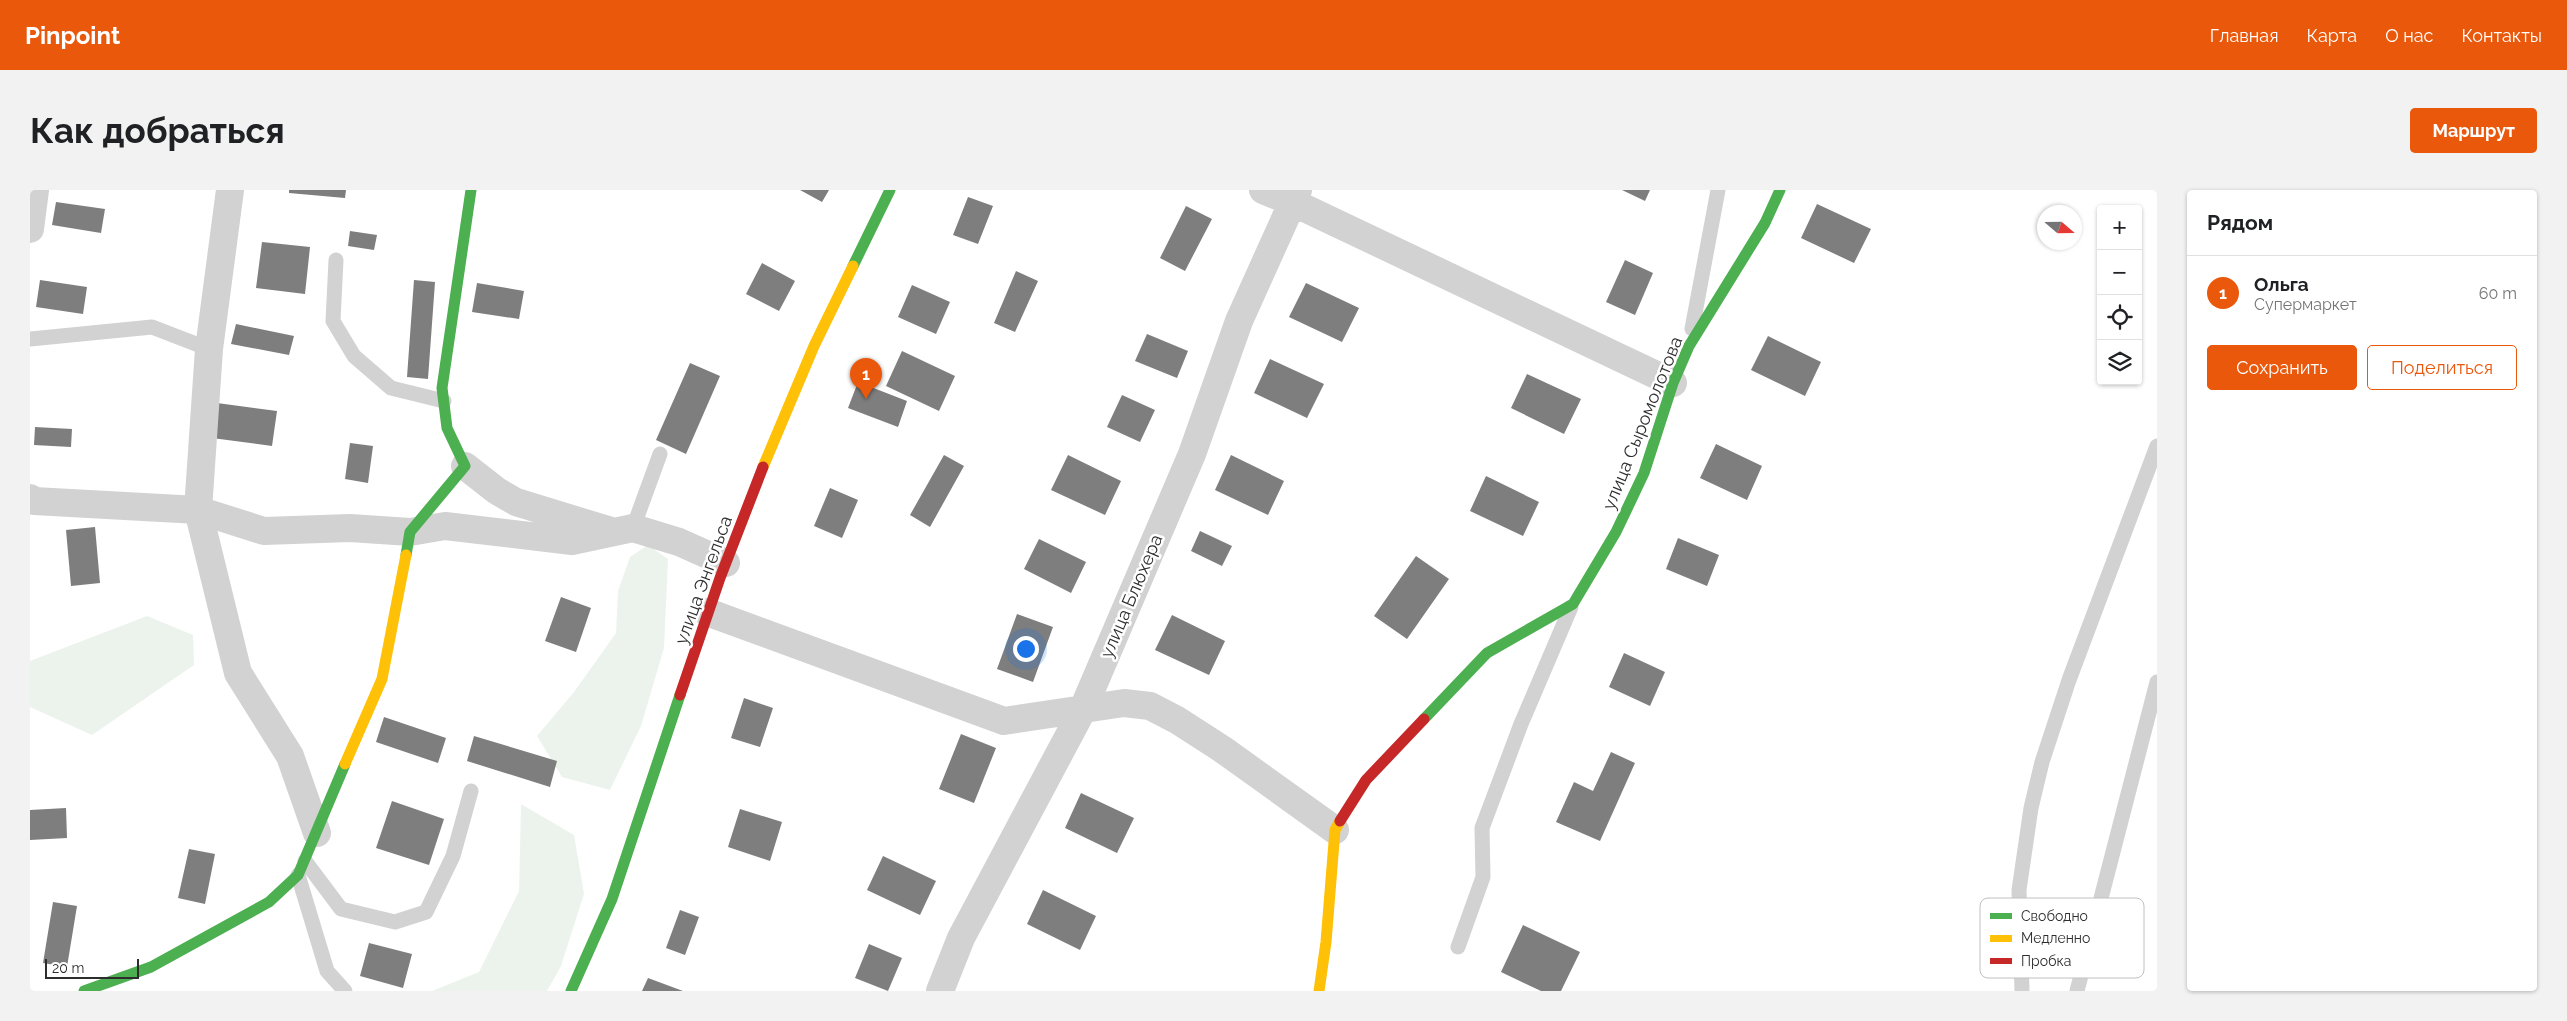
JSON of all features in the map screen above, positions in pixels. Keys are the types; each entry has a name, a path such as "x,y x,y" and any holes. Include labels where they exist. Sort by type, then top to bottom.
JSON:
{"street":[{"path":"30,229 35,190"},
{"path":"230,190 209,349 198,510 238,673 290,756 317,833"},
{"path":"471,190 442,388 447,428 465,466 497,491 516,502 622,530 679,542 726,563"},
{"name":"улица Энгельса","path":"571,991 586,962 636,832 707,612 772,446 814,346 890,190"},
{"path":"1263,190 1295,196 1673,384"},
{"name":"улица Сыромолотова","path":"1319,991 1326,942 1335,830 1366,780 1487,653 1573,604 1616,532 1644,472 1673,384 1689,346 1765,223 1780,190"},
{"name":"улица Блюхера","path":"940,991 961,938 1084,709 1192,454 1239,320 1295,196"},
{"path":"84,991 151,967 269,902 298,876 382,679 410,532 465,466"},
{"path":"30,498 34,501 198,510 264,531 350,528 410,532 445,526 572,541 622,530"},
{"path":"707,612 1004,721 1124,703 1150,706 1177,720 1222,749 1335,830"}],"lane":[{"path":"1689,346 1718,190"},
{"path":"336,260 333,321 354,356 391,388 444,401"},
{"path":"30,339 152,327 209,349"},
{"path":"2019,898 2031,808 2042,762 2069,680 2157,446"},
{"path":"622,530 660,454"},
{"path":"1458,947 1483,877 1482,828 1521,724 1573,604"},
{"path":"2102,898 2157,682"},
{"path":"305,860 341,909 395,922 426,912 453,856 471,791"},
{"path":"298,876 327,971 345,991"},
{"path":"2022,978 2022,991"},
{"path":"2078,991 2081,978"}],"shaded area":[{"path":"648,545 668,559 664,648 641,726 610,790 562,777 537,736 574,692 616,633 618,591 630,557"},
{"path":"147,616 193,635 194,665 92,735 30,707 30,661"},
{"path":"521,804 574,835 584,894 561,966 547,991 432,991 479,972 519,891"}],"building":[{"path":"289,190 346,190 345,198 289,193"},
{"path":"800,190 829,190 822,202"},
{"path":"1622,190 1650,190 1645,201"},
{"path":"968,197 993,206 978,244 953,235"},
{"path":"56,202 105,209 101,233 52,225"},
{"path":"1817,204 1871,229 1854,263 1801,238"},
{"path":"1186,206 1212,219 1185,271 1160,258"},
{"path":"350,231 377,235 374,250 348,246"},
{"path":"262,242 310,247 305,294 256,288"},
{"path":"1625,260 1653,273 1635,315 1606,302"},
{"path":"762,263 795,281 779,311 746,294"},
{"path":"1016,271 1038,281 1015,332 994,323"},
{"path":"40,280 87,287 83,314 36,307"},
{"path":"414,280 435,282 428,379 407,377"},
{"path":"477,283 524,291 519,319 472,312"},
{"path":"1306,283 1359,308 1342,342 1289,317"},
{"path":"912,285 950,302 936,334 898,317"},
{"path":"236,324 294,336 289,355 231,344"},
{"path":"1147,334 1188,351 1177,378 1135,361"},
{"path":"1768,336 1821,362 1805,396 1751,370"},
{"path":"902,351 955,376 939,411 886,386"},
{"path":"1270,359 1324,384 1307,418 1254,393"},
{"path":"690,363 720,376 686,454 656,440"},
{"path":"1527,374 1581,399 1564,434 1511,408"},
{"path":"858,382 907,401 898,427 848,408"},
{"path":"1122,395 1155,410 1140,442 1107,427"},
{"path":"217,403 277,411 272,446 212,438"},
{"path":"35,427 72,429 71,447 34,445"},
{"path":"350,443 373,446 368,483 345,479"},
{"path":"1716,444 1762,466 1747,500 1700,478"},
{"path":"944,455 964,466 930,527 910,515"},
{"path":"1068,455 1121,481 1105,515 1051,490"},
{"path":"1231,455 1284,481 1268,515 1215,490"},
{"path":"1486,476 1539,502 1523,536 1470,511"},
{"path":"830,488 858,500 842,538 814,526"},
{"path":"95,527 100,583 71,586 66,530"},
{"path":"1200,531 1232,546 1222,566 1191,551"},
{"path":"1678,538 1719,555 1707,586 1666,569"},
{"path":"1039,539 1086,562 1071,593 1024,569"},
{"path":"1416,556 1449,579 1407,639 1374,616"},
{"path":"561,597 591,608 576,652 545,641"},
{"path":"1017,614 1053,627 1033,682 997,669"},
{"path":"1172,615 1225,641 1209,675 1155,650"},
{"path":"1624,653 1665,672 1650,706 1609,687"},
{"path":"744,698 773,708 760,747 731,738"},
{"path":"384,717 446,738 438,763 376,742"},
{"path":"961,734 996,748 974,803 939,789"},
{"path":"474,736 557,761 550,787 467,761"},
{"path":"1611,752 1635,763 1600,841 1556,822 1574,782 1593,791"},
{"path":"1081,793 1134,818 1117,853 1065,828"},
{"path":"392,801 444,819 429,865 376,848"},
{"path":"66,808 67,838 30,840 30,810"},
{"path":"740,809 782,822 770,861 728,847"},
{"path":"189,849 215,854 205,904 178,898"},
{"path":"883,856 936,881 920,915 867,890"},
{"path":"1043,890 1096,916 1080,950 1027,924"},
{"path":"53,902 77,906 67,967 43,963"},
{"path":"680,910 699,917 685,955 666,948"},
{"path":"1523,925 1580,952 1561,991 1541,991 1501,972"},
{"path":"369,943 412,954 403,988 360,976"},
{"path":"869,944 902,958 888,991 855,978"},
{"path":"648,978 683,991 642,991"}],"traffic: fast":[{"path":"406,555 410,532 465,466 447,428 442,388 471,190"},
{"path":"853,266 890,190"},
{"path":"1424,719 1487,653 1573,604 1616,532 1644,473 1673,383 1689,346 1765,223 1780,190"},
{"path":"571,991 612,899 680,695"},
{"path":"84,991 151,967 269,902 298,875 345,764"}],"traffic: slow":[{"path":"763,467 814,346 853,266"},
{"path":"345,764 382,679 406,555"},
{"path":"1319,991 1326,942 1335,830 1340,821"}],"traffic: jam":[{"path":"680,695 720,578 763,467"},
{"path":"1340,821 1366,780 1424,719"}],"place":[{"name":"Ольга","path":"866,399"}]}
